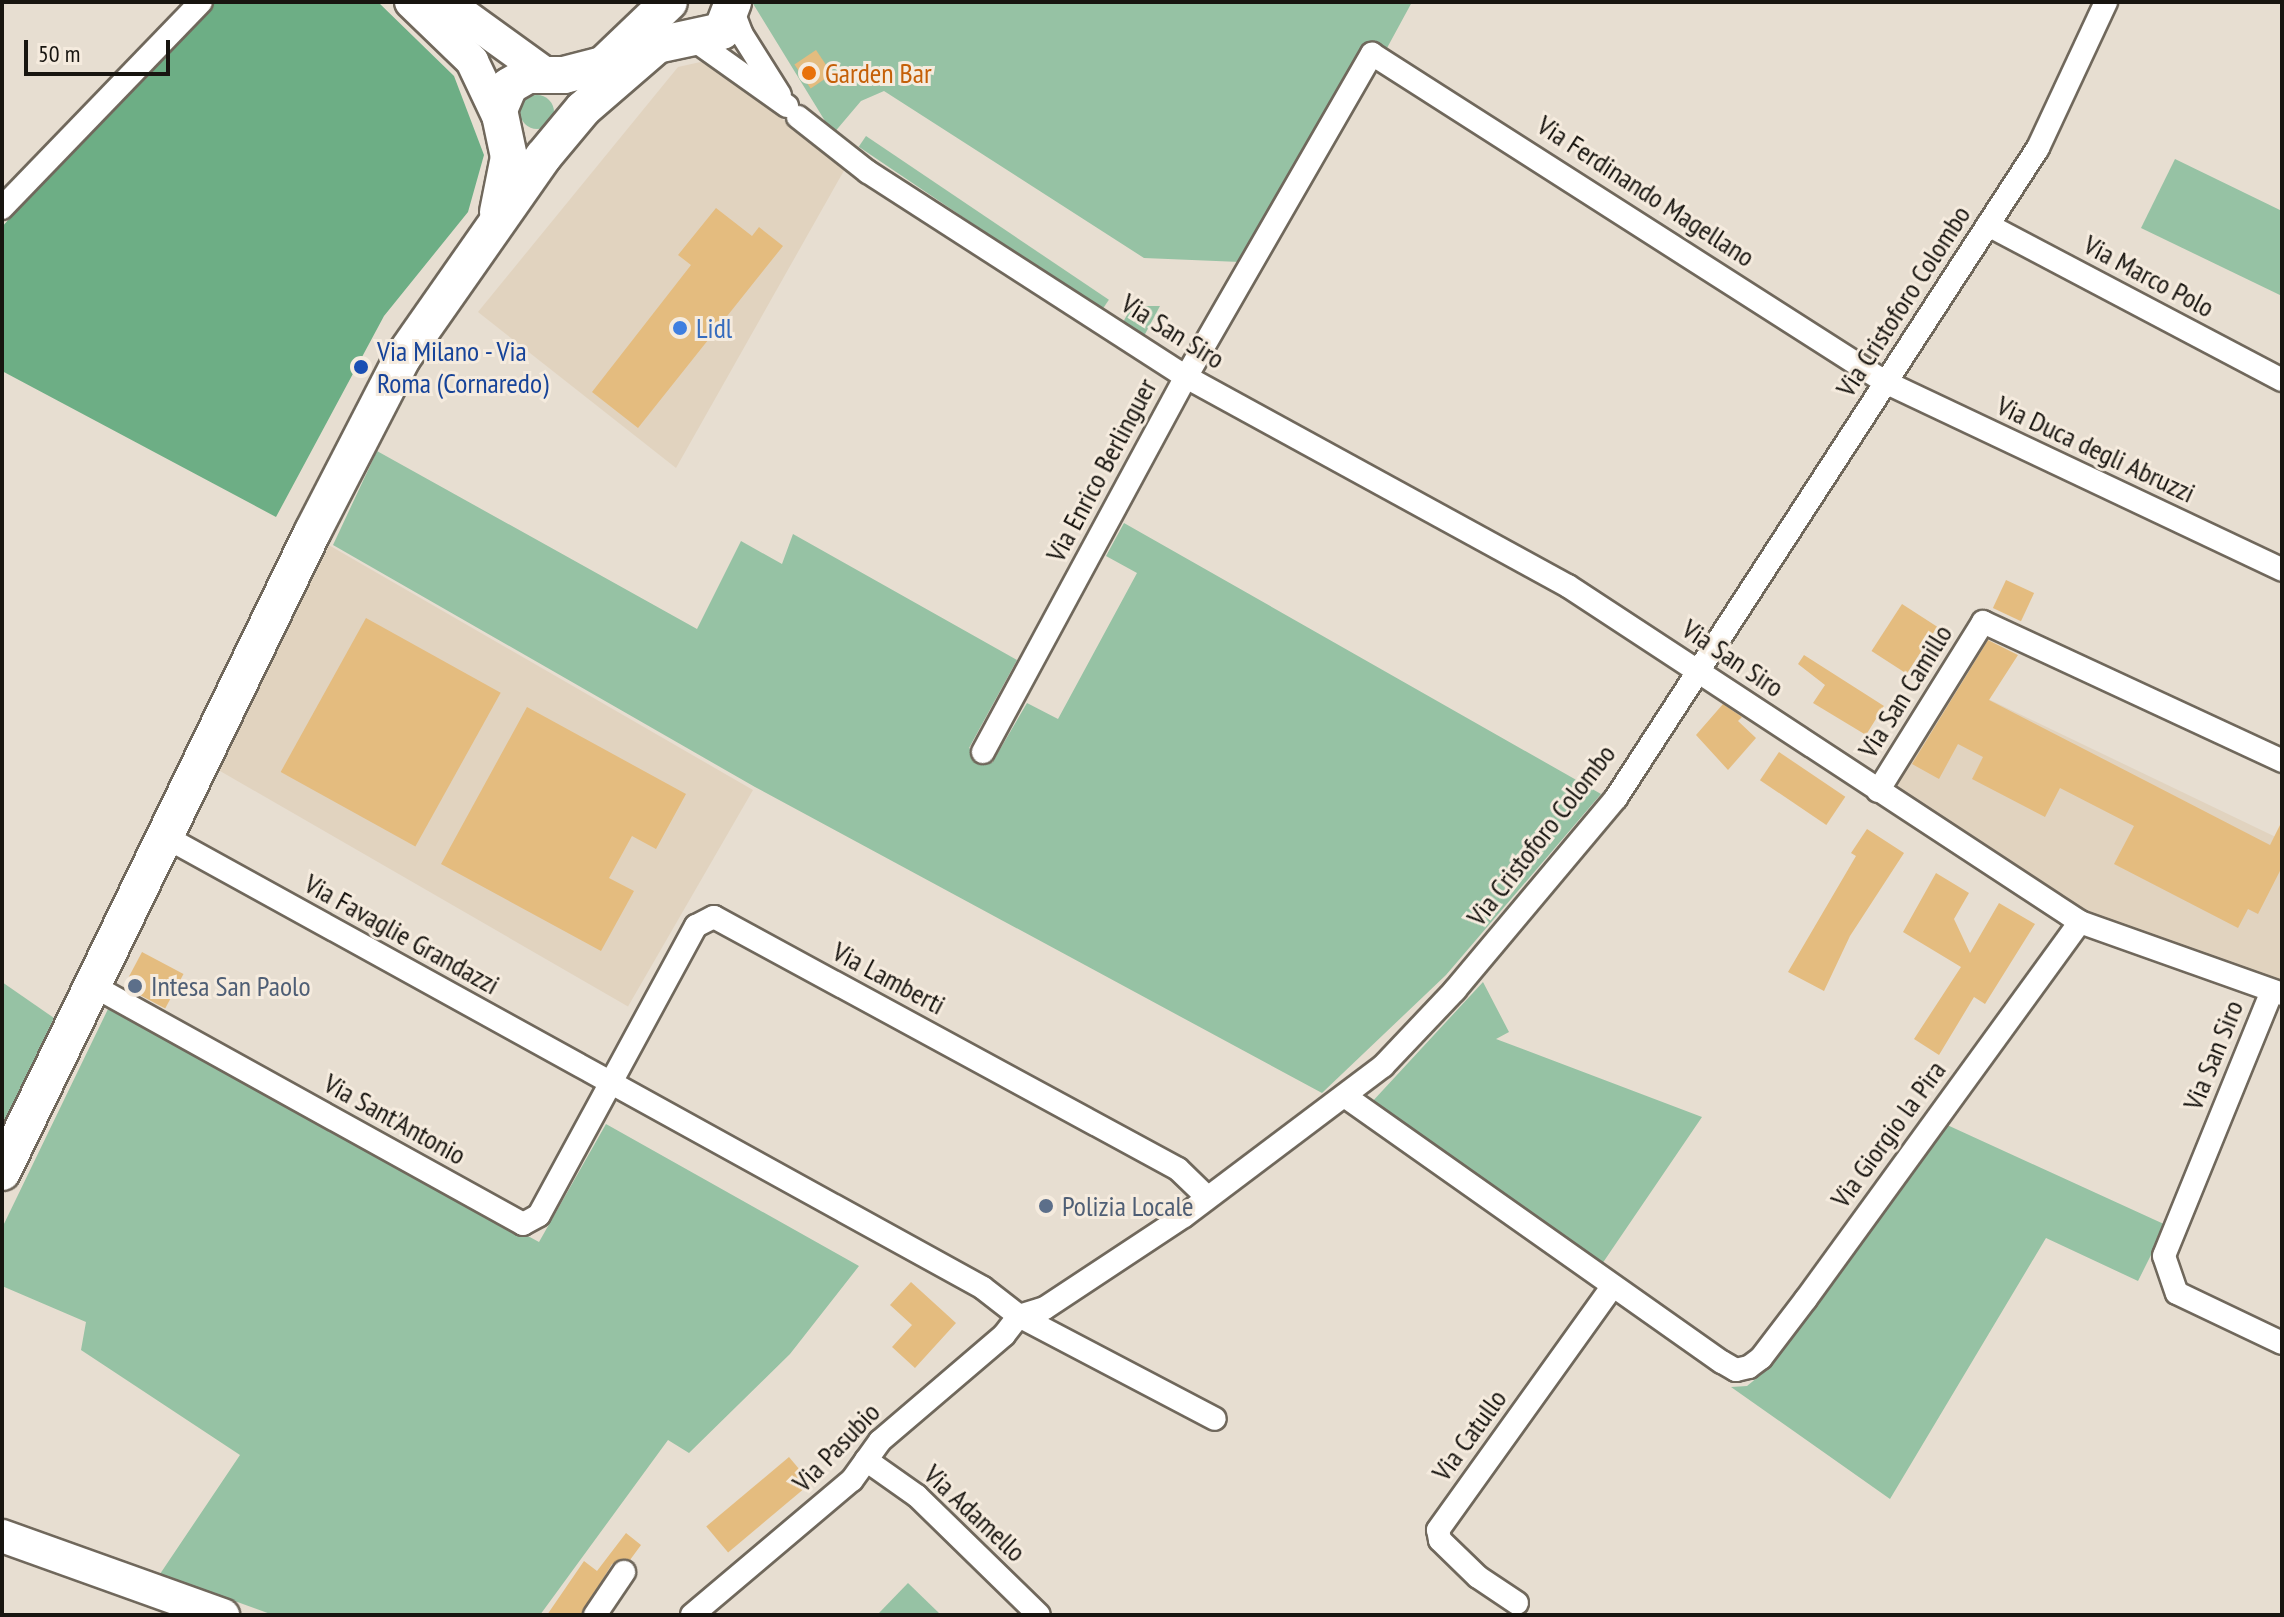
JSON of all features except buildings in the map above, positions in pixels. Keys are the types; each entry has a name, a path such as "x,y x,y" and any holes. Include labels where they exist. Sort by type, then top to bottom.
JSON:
{"main road":[{"path":"493,226 507,177 500,102 509,86 544,75 571,74 612,60 669,2"},
{"path":"2,1172 90,984 403,357 493,226 565,133 650,51 689,36 722,31 732,4"},
{"path":"544,75 570,95 565,133"},
{"path":"502,125 528,148 565,133"},
{"path":"2,1163 25,1123"}],"street":[{"path":"411,2 472,61 502,125"},
{"path":"446,2 544,75"},
{"name":"Via Cristoforo Colombo","path":"1019,1316 1045,1308 1346,1097 1455,990 1616,798 1697,670 1804,514 1885,382 2043,138 2106,2"},
{"path":"2,208 200,3"},
{"path":"689,36 787,106 741,33 732,4"},
{"name":"Via Enrico Berlinguer","path":"983,752 1186,377 1372,54"},
{"name":"Via Ferdinando Magellano","path":"1372,54 1885,382"},
{"name":"Via San Siro","path":"798,117 868,172 1186,377 1568,586 2080,922 2277,992 2164,1256 2177,1293 2282,1343"},
{"name":"Via Marco Polo","path":"1988,225 2282,380"},
{"name":"Via Duca degli Abruzzi","path":"1885,382 2282,570"},
{"name":"Via San Camillo","path":"1878,791 1983,622 2282,761"},
{"name":"Via Favaglie Grandazzi","path":"164,836 983,1288 1019,1316 1215,1419"},
{"name":"Via Lamberti","path":"612,1085 696,926 714,917 1178,1169 1206,1196"},
{"name":"Via Giorgio la Pira","path":"1613,1286 1736,1370 1761,1358 2080,922"},
{"name":"Via Sant'Antonio","path":"90,984 523,1224 539,1215 612,1085"},
{"path":"1346,1097 1613,1286"},
{"name":"Via Catullo","path":"1517,1603 1478,1577 1440,1540 1438,1530 1613,1286"},
{"name":"Via Pasubio","path":"692,1615 852,1480 880,1441 1004,1335 1019,1316"},
{"name":"Via Adamello","path":"866,1460 917,1496 1039,1615"},
{"path":"2,1536 223,1615"},
{"path":"595,1615 624,1572"}],"shaded area":[{"path":"705,61 846,167 676,468 478,312 678,67"},
{"path":"320,540 753,790 628,1007 195,757"},
{"path":"1953,682 2282,840 2282,986 2081,917 1888,789"}],"green space":[{"path":"214,2 378,2 454,76 484,155 468,212 384,316 276,517 2,371 2,227 78,140"},
{"path":"752,2 1412,2 1387,48 1360,49 1240,262 1144,258 884,91 861,101 833,134"},
{"path":"537,95 549,100 554,112 549,124 537,129 525,124 520,112 525,100"},
{"path":"866,136 1109,300 1102,311 859,147"},
{"path":"2175,159 2282,211 2282,296 2141,228"},
{"path":"1132,306 1160,306 1144,336 1122,324"},
{"path":"377,451 697,629 741,541 782,564 793,534 1017,660 969,748 992,763 1027,703 1058,719 1137,573 1106,556 1124,523 1601,794 1446,975 1322,1093 755,787 333,545"},
{"path":"2,982 54,1018 2,1127"},
{"path":"1483,982 1509,1032 1496,1039 1702,1117 1602,1264 1371,1103"},
{"path":"108,1009 539,1242 606,1124 859,1266 790,1354 689,1453 668,1440 540,1615 273,1615 160,1574 240,1455 81,1350 86,1322 2,1286 2,1228"},
{"path":"1945,1124 2166,1225 2138,1281 2046,1238 1890,1499 1731,1387 1747,1386 1763,1373"},
{"path":"908,1583 941,1615 877,1615"}],"place":[{"name":"Garden Bar","path":"809,73"},
{"name":"Lidl","path":"680,328"},
{"name":"Via Milano - Via Roma (Cornaredo)","path":"361,367"},
{"name":"Intesa San Paolo","path":"135,986"},
{"name":"Polizia Locale","path":"1046,1206"}]}
